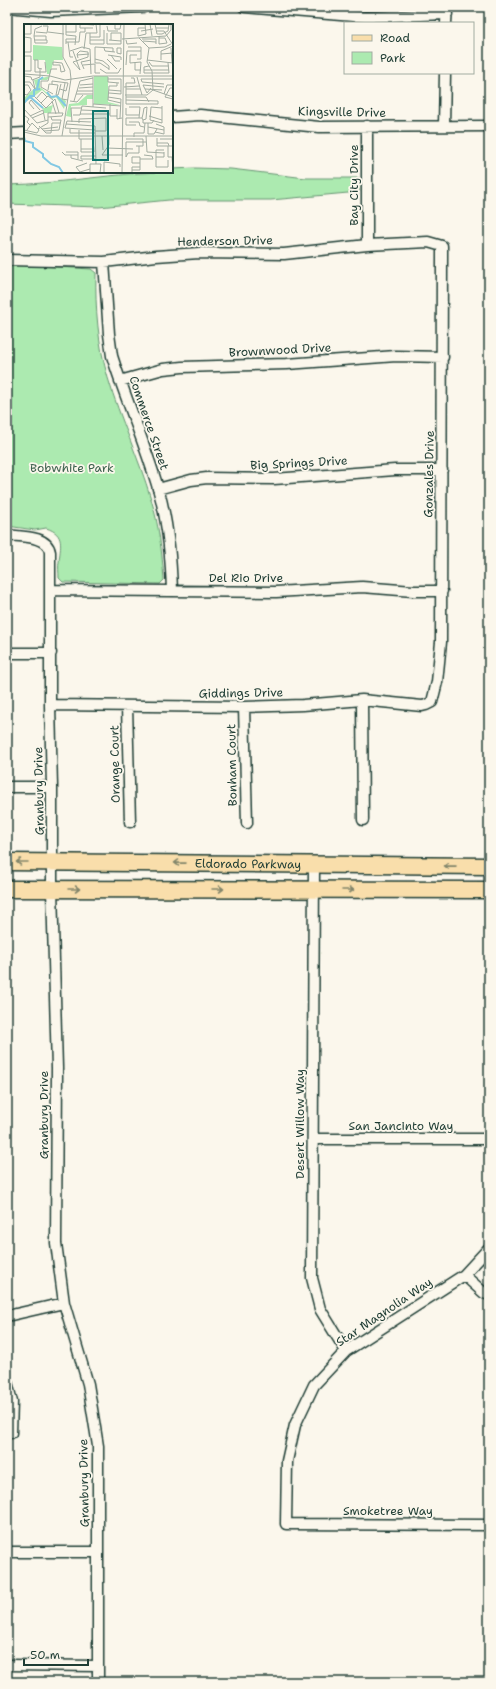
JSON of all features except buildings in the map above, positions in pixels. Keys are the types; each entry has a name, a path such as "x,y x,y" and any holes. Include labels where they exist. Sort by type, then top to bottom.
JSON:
{"main road":[{"name":"Eldorado Parkway","path":"7,862 489,866"},
{"name":"Eldorado Parkway","path":"7,889 489,890"}],"street":[{"path":"7,7 51,11 66,9 143,7"},
{"path":"244,7 365,17 447,15"},
{"path":"444,126 445,74"},
{"name":"Kingsville Drive","path":"173,117 200,114 319,127 489,126"},
{"name":"Bay City Drive","path":"367,126 367,245"},
{"path":"7,134 24,133"},
{"name":"Henderson Drive","path":"7,260 104,262 199,253 284,254 367,245 428,242 442,246"},
{"name":"Gonzales Drive","path":"432,702 437,682 440,654 442,591 442,246"},
{"name":"Commerce Street","path":"104,262 112,356 158,489 172,561 172,591"},
{"name":"Brownwood Drive","path":"120,382 163,369 182,367 287,364 396,356 443,356"},
{"name":"Big Springs Drive","path":"158,489 191,480 207,478 274,479 395,470 442,470"},
{"name":"Granbury Drive","path":"7,535 39,540 48,544 50,552 52,889 57,1068 56,1243 64,1303 88,1384 98,1446 98,1682"},
{"name":"Del Rio Drive","path":"50,590 276,592 362,587 414,591 442,591"},
{"path":"7,653 51,653"},
{"path":"362,700 363,820"},
{"name":"Giddings Drive","path":"50,705 244,707 362,700 422,706 432,702"},
{"name":"Orange Court","path":"127,706 130,822"},
{"name":"Bonham Court","path":"244,707 247,823"},
{"path":"7,787 52,787"},
{"name":"Desert Willow Way","path":"314,865 312,1278 320,1309 346,1351"},
{"name":"San Jancinto Way","path":"313,1139 489,1139"},
{"name":"Star Magnolia Way","path":"286,1524 287,1461 295,1425 314,1385 346,1351 464,1275 489,1248"},
{"path":"464,1275 484,1293 489,1295"},
{"path":"7,1316 64,1303"},
{"path":"7,1382 12,1402 9,1433"},
{"name":"Smoketree Way","path":"286,1524 489,1525"},
{"path":"7,1552 98,1552"},
{"path":"7,1666 98,1666"}],"green space":[{"path":"173,169 231,169 306,178 359,178 359,192 271,200 169,200 99,207 7,204 7,185 48,183 131,174 173,173"},
{"name":"Bobwhite Park","path":"25,265 91,269 96,273 97,313 102,352 108,378 154,509 160,539 164,580 160,584 63,582 59,578 61,546 57,534 46,528 35,530 7,526 7,266"}]}
